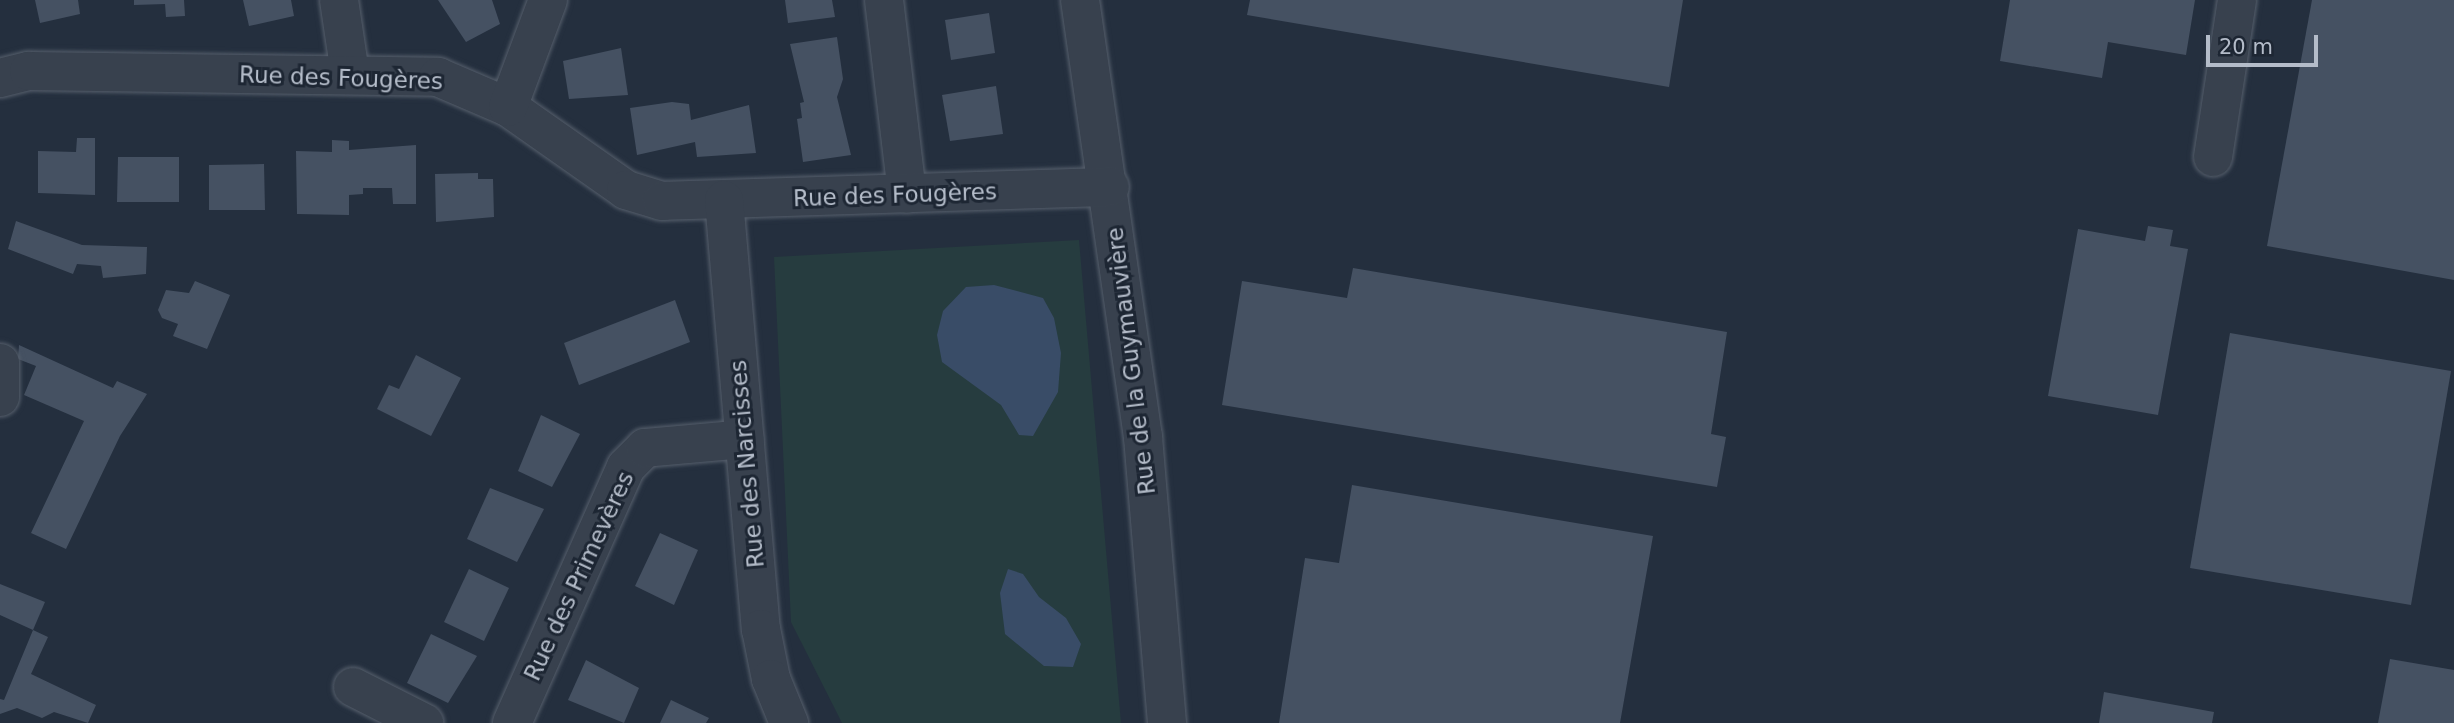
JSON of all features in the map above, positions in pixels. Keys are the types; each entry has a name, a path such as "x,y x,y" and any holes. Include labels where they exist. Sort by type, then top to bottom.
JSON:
{"street":[{"path":"339,0 350,74"},
{"path":"508,107 548,0"},
{"path":"884,0 907,194"},
{"name":"Rue de la Guymauvière","path":"1080,0 1110,187 1143,437 1167,723"},
{"path":"2213,157 2237,0"},
{"name":"Rue des Fougères","path":"0,78 29,71 438,77 508,107 626,190 662,201 1110,187"},
{"name":"Rue des Narcisses","path":"724,200 761,629 771,679 789,723"},
{"path":"0,363 0,397"},
{"name":"Rue des Primevères","path":"512,723 626,467 645,448 744,439"},
{"path":"353,687 424,723"}],"green space":[{"path":"1079,240 1121,723 842,723 791,622 774,257"}],"water":[{"path":"994,285 1043,298 1054,318 1061,353 1058,392 1033,436 1019,435 1001,405 942,362 937,335 943,311 966,287"},
{"path":"1008,569 1023,574 1039,597 1066,618 1081,644 1073,667 1044,666 1005,634 1000,593"}],"building":[{"path":"35,0 78,0 80,14 40,23"},
{"path":"134,0 184,0 185,16 166,17 165,4 134,5"},
{"path":"243,0 291,0 294,16 249,26"},
{"path":"438,0 492,0 500,24 466,42"},
{"path":"785,0 832,0 835,17 788,23"},
{"path":"1250,0 1683,0 1669,87 1247,15"},
{"path":"2010,0 2195,0 2186,55 2108,42 2102,78 2000,61"},
{"path":"2312,0 2454,0 2454,280 2267,246"},
{"path":"989,13 995,53 951,60 945,20"},
{"path":"837,37 843,79 837,97 851,155 803,162 797,119 802,118 800,103 804,102 790,44"},
{"path":"621,48 628,95 569,99 563,61"},
{"path":"996,86 1003,134 950,141 942,95"},
{"path":"672,102 689,104 691,120 749,105 756,153 697,157 695,142 637,155 630,108"},
{"path":"77,138 95,138 95,195 38,193 38,151 76,152"},
{"path":"332,140 349,141 349,150 416,145 416,204 393,204 392,188 363,188 363,194 349,195 349,215 297,214 296,151 332,152"},
{"path":"118,157 179,157 179,202 117,202"},
{"path":"264,164 265,210 209,210 209,165"},
{"path":"478,173 478,179 493,179 494,217 436,222 435,174"},
{"path":"16,221 82,245 147,247 146,274 103,278 101,266 77,264 73,274 8,249"},
{"path":"2148,226 2173,230 2170,246 2188,249 2158,415 2048,396 2078,229 2145,241"},
{"path":"1353,268 1727,332 1711,434 1726,437 1717,487 1222,405 1242,281 1347,298"},
{"path":"195,281 230,295 207,349 173,336 178,324 162,318 158,310 166,290 189,293"},
{"path":"675,300 690,342 579,385 564,343"},
{"path":"2230,333 2451,371 2411,605 2190,568"},
{"path":"19,345 113,388 117,381 147,394 120,436 66,549 31,533 84,421 24,395 36,366 18,359"},
{"path":"416,355 461,378 431,436 377,409 389,385 399,389"},
{"path":"541,415 580,434 552,487 518,471"},
{"path":"1352,485 1653,536 1620,723 1279,723 1305,558 1339,563"},
{"path":"490,488 544,509 517,562 467,539"},
{"path":"660,533 698,550 674,605 635,586"},
{"path":"469,569 509,588 484,641 444,622"},
{"path":"0,584 45,602 33,630 0,615"},
{"path":"33,630 48,637 31,674 96,705 88,723 54,712 42,718 17,708 0,714 0,699 4,700"},
{"path":"431,634 477,656 448,703 407,683"},
{"path":"2390,659 2454,670 2454,723 2378,723"},
{"path":"586,660 639,688 624,723 568,700"},
{"path":"2104,692 2214,712 2212,723 2099,723"},
{"path":"671,700 709,718 706,723 660,723"}]}
